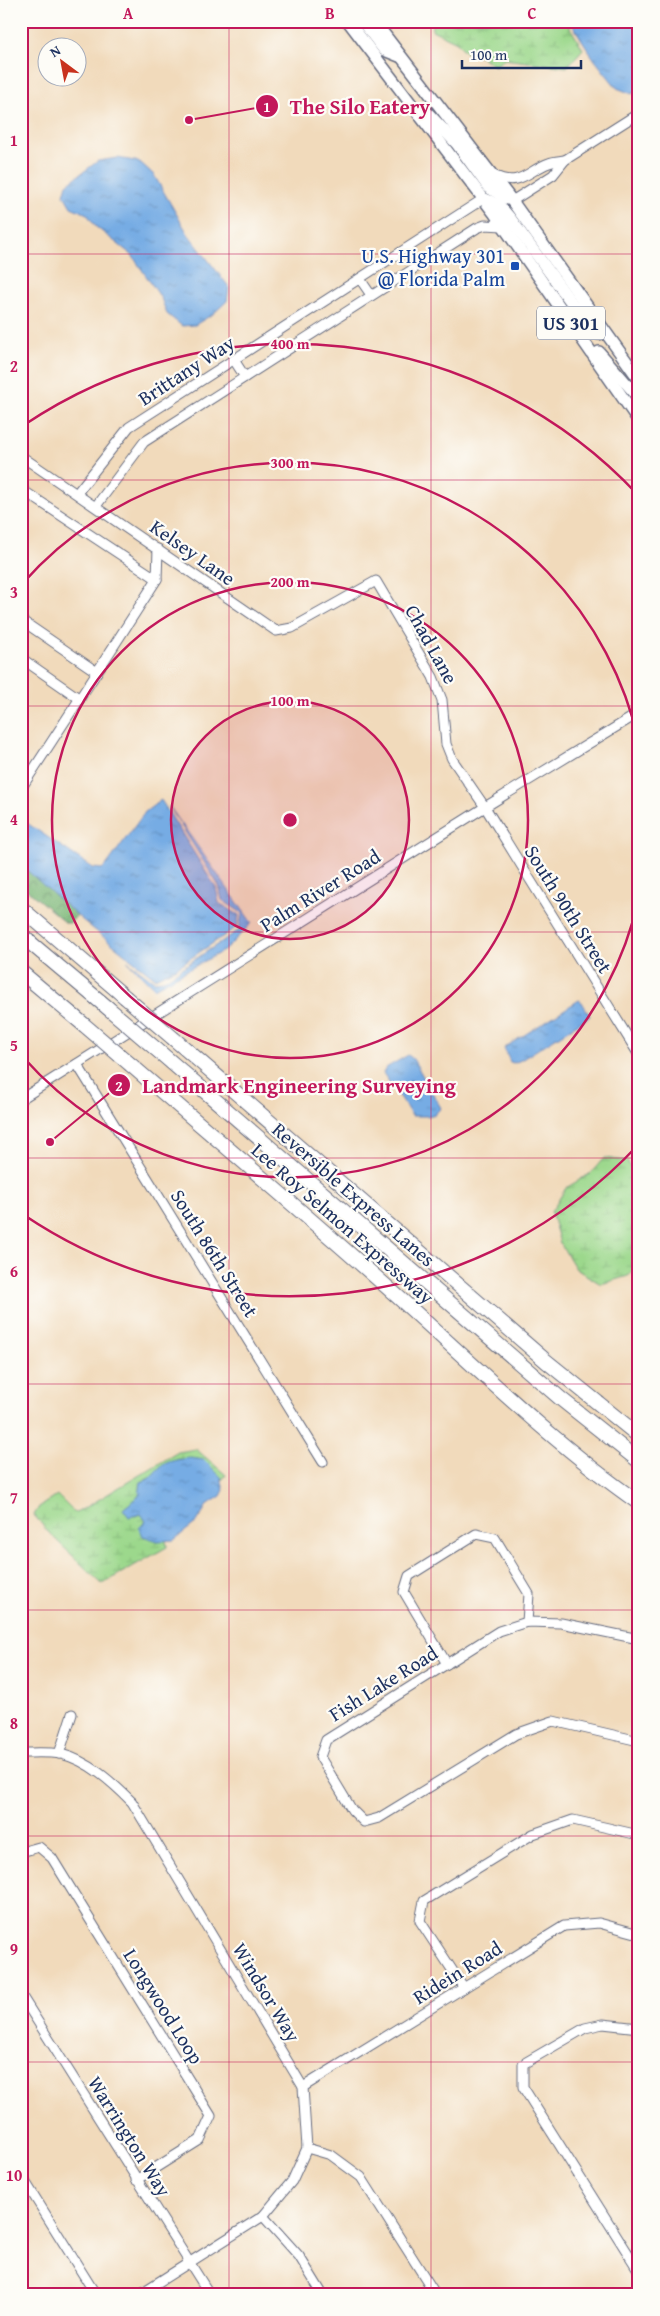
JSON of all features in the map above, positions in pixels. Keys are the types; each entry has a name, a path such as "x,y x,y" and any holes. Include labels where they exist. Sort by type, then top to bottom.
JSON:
{"highway":[{"name":"Lee Roy Selmon Expressway","path":"21,908 546,1360 639,1436"},
{"name":"Reversible Express Lanes","path":"21,935 549,1389 639,1461"},
{"name":"Lee Roy Selmon Expressway","path":"21,972 338,1244 541,1427 580,1460 639,1503"}],"main road":[{"name":"US 301","path":"348,21 503,226 639,421"},
{"path":"362,21 384,50 401,57"},
{"name":"US 301","path":"374,21 512,201 639,379"},
{"path":"404,93 424,108 457,144 489,188 512,201"},
{"path":"483,199 499,205 571,302 598,333 616,348"},
{"path":"559,305 639,398"}],"street":[{"path":"512,201 554,175 565,160 639,113"},
{"path":"492,175 502,180 513,181 524,178 548,163 565,160"},
{"name":"Brittany Way","path":"77,493 129,426 483,199"},
{"name":"Brittany Way","path":"96,506 144,442 477,228 503,226"},
{"path":"360,279 371,295"},
{"path":"234,360 245,377"},
{"name":"Kelsey Lane","path":"21,456 276,631 292,628 376,581"},
{"path":"21,489 157,579"},
{"path":"24,784 157,579 158,549"},
{"name":"Chad Lane","path":"376,581 433,677 442,700 446,744 452,759 485,807"},
{"path":"21,620 97,672"},
{"path":"21,658 80,699"},
{"name":"Palm River Road","path":"21,1099 639,712"},
{"name":"South 90th Street","path":"485,807 639,1055"},
{"name":"South 86th Street","path":"77,1064 323,1462"},
{"path":"447,1664 404,1592 409,1576 476,1534 496,1538 529,1594 527,1622"},
{"name":"Fish Lake Road","path":"639,1639 561,1623 527,1622 499,1631 326,1740 320,1757 352,1810 364,1822 379,1818 516,1734 554,1721 639,1741"},
{"path":"59,1754 72,1714"},
{"name":"Windsor Way","path":"21,1753 59,1754 81,1761 117,1787 132,1802 303,2087 307,2148"},
{"path":"464,1988 420,1921 424,1900 533,1834 574,1820 639,1835"},
{"name":"Longwood Loop","path":"21,1852 39,1847 52,1858 211,2116 200,2140 136,2180"},
{"name":"Ridein Road","path":"303,2087 564,1926 599,1923 639,1934"},
{"name":"Warrington Way","path":"21,1995 210,2295"},
{"path":"639,2028 603,2024 585,2028 523,2064 523,2087 639,2271"},
{"path":"138,2295 263,2216 292,2181 307,2148 331,2155 361,2177 436,2295"},
{"path":"21,2175 96,2295"},
{"path":"263,2216 299,2256 323,2295"}],"green space":[{"path":"432,21 566,21 583,49 567,67 504,59 495,66 479,55 467,54 457,42 432,30"},
{"path":"21,865 77,915 70,923 66,923 21,885"},
{"path":"604,1158 627,1161 639,1181 639,1267 628,1276 601,1284 576,1269 560,1243 551,1212 566,1188 591,1173"},
{"path":"196,1449 226,1475 222,1480 204,1460 189,1458 159,1469 152,1477 141,1482 139,1496 123,1509 135,1516 142,1514 146,1521 139,1528 166,1541 167,1547 102,1584 50,1534 34,1515 39,1507 57,1495 75,1513 78,1512 178,1452"}],"water":[{"path":"570,21 639,21 639,90 632,94 617,88 594,59"},
{"path":"118,158 140,162 154,175 188,234 229,287 227,301 213,314 195,325 182,326 167,314 161,298 132,255 96,227 87,214 71,207 64,195 67,184 98,161"},
{"path":"161,800 216,888 219,903 239,915 237,927 176,968 155,978 81,919 21,865 21,819 93,868 102,869 145,812"},
{"path":"169,806 252,923 225,950 154,988 127,961 154,981 164,980 239,930 242,913 222,900 219,886"},
{"path":"579,1000 590,1016 521,1060 514,1063 510,1062 504,1048"},
{"path":"408,1055 413,1059 441,1108 435,1114 412,1116 383,1073 386,1068"},
{"path":"189,1458 204,1460 221,1477 224,1490 221,1496 207,1505 197,1522 174,1540 158,1541 143,1536 139,1528 146,1521 141,1514 129,1517 123,1509 139,1496 141,1482 149,1479 162,1465"}],"place":[{"name":"The Silo Eatery","path":"189,120"},
{"name":"U.S. Highway 301 @ Florida Palm","path":"515,266"},
{"name":"Landmark Engineering Surveying","path":"50,1142"}]}
